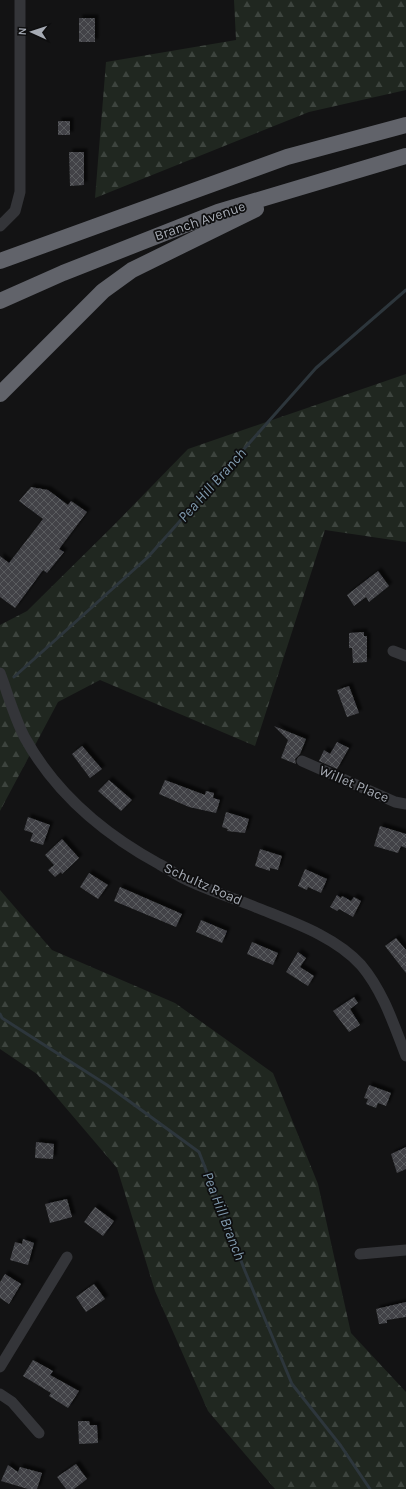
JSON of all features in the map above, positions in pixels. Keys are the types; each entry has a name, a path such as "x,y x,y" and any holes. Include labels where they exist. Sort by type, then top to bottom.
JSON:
{"highway":[{"path":"0,261 287,157 406,125"},
{"name":"Branch Avenue","path":"0,301 64,273 218,212 406,156"},
{"path":"0,394 103,291 132,270 302,186"}],"street":[{"path":"0,226 12,215 18,203 20,154 20,0"},
{"path":"393,651 406,656"},
{"name":"Schultz Road","path":"0,673 15,716 30,746 58,786 86,815 124,844 182,878 289,920 332,942 360,964 379,990 402,1031 406,1056"},
{"name":"Willet Place","path":"302,761 395,802 406,804"},
{"path":"360,1254 406,1250"},
{"path":"0,1367 67,1257"},
{"path":"0,1394 25,1415 39,1433"}],"green space":[{"path":"234,0 406,0 406,90 309,112 95,198 106,62 236,40"},
{"path":"406,374 406,542 325,530 255,746 100,680 58,702 0,811 0,625 27,611 188,449"},
{"path":"0,890 52,950 175,1003 273,1073 318,1184 351,1333 406,1392 406,1489 275,1489 208,1411 155,1291 117,1168 37,1074 0,1049"}],"building":[{"path":"79,18 95,18 95,42 79,42"},
{"path":"58,121 70,121 70,135 58,135"},
{"path":"69,152 84,152 84,185 70,186"},
{"path":"31,487 48,490 68,505 71,501 87,512 59,549 64,552 47,573 43,570 15,608 0,597 0,556 9,563 43,519 19,501"},
{"path":"378,571 389,586 369,602 366,597 354,606 347,595"},
{"path":"364,632 364,636 367,636 367,662 353,663 352,648 349,648 349,633"},
{"path":"349,686 359,713 347,717 337,690"},
{"path":"274,726 306,739 300,754 295,759 296,764 281,758 288,740"},
{"path":"337,742 349,748 337,769 319,761 324,750 330,754"},
{"path":"82,746 102,769 90,778 72,754"},
{"path":"109,780 132,800 121,811 98,791"},
{"path":"165,780 205,795 206,791 214,793 213,798 220,800 216,813 189,807 159,794"},
{"path":"226,812 249,819 245,833 227,831 228,829 222,827"},
{"path":"28,817 50,825 43,845 30,841 33,833 24,830"},
{"path":"380,826 406,834 406,848 401,846 398,853 374,846"},
{"path":"62,839 79,858 62,874 61,872 55,877 48,870 54,865 45,855"},
{"path":"260,849 282,856 278,870 270,868 270,871 255,866"},
{"path":"305,869 327,879 321,893 308,887 307,890 298,886"},
{"path":"89,873 108,885 98,899 80,887"},
{"path":"120,887 182,914 176,927 114,901"},
{"path":"337,895 351,901 354,897 361,901 353,917 339,909 337,911 330,907"},
{"path":"201,920 227,931 222,943 196,932"},
{"path":"396,938 406,950 406,973 385,946"},
{"path":"252,942 278,953 273,965 247,954"},
{"path":"298,952 306,958 300,967 314,976 308,986 286,972"},
{"path":"354,997 358,1003 350,1009 360,1025 349,1032 333,1011"},
{"path":"369,1085 391,1093 386,1106 378,1103 376,1108 366,1104 368,1099 364,1098"},
{"path":"36,1142 54,1144 53,1159 35,1158"},
{"path":"406,1147 406,1169 397,1173 391,1154"},
{"path":"67,1199 72,1217 50,1223 45,1204"},
{"path":"95,1207 114,1221 103,1236 84,1222"},
{"path":"23,1239 34,1243 28,1265 10,1260 15,1242 22,1244"},
{"path":"5,1274 21,1284 9,1304 0,1298 0,1282"},
{"path":"94,1284 105,1299 86,1312 76,1297"},
{"path":"406,1302 406,1317 387,1320 387,1323 379,1324 376,1309"},
{"path":"33,1360 53,1371 50,1375 79,1391 68,1408 49,1396 51,1393 23,1376"},
{"path":"78,1421 89,1421 90,1425 97,1425 98,1443 79,1444"},
{"path":"76,1464 87,1479 74,1489 66,1489 57,1477"},
{"path":"8,1465 18,1472 20,1467 42,1473 37,1489 28,1489 1,1481"}],"waterway":[{"name":"Pea Hill Branch","path":"14,677 148,557 316,368 406,290"},
{"name":"Pea Hill Branch","path":"0,1014 2,1018 107,1085 199,1152 245,1271 292,1384 341,1446 370,1489"}]}
